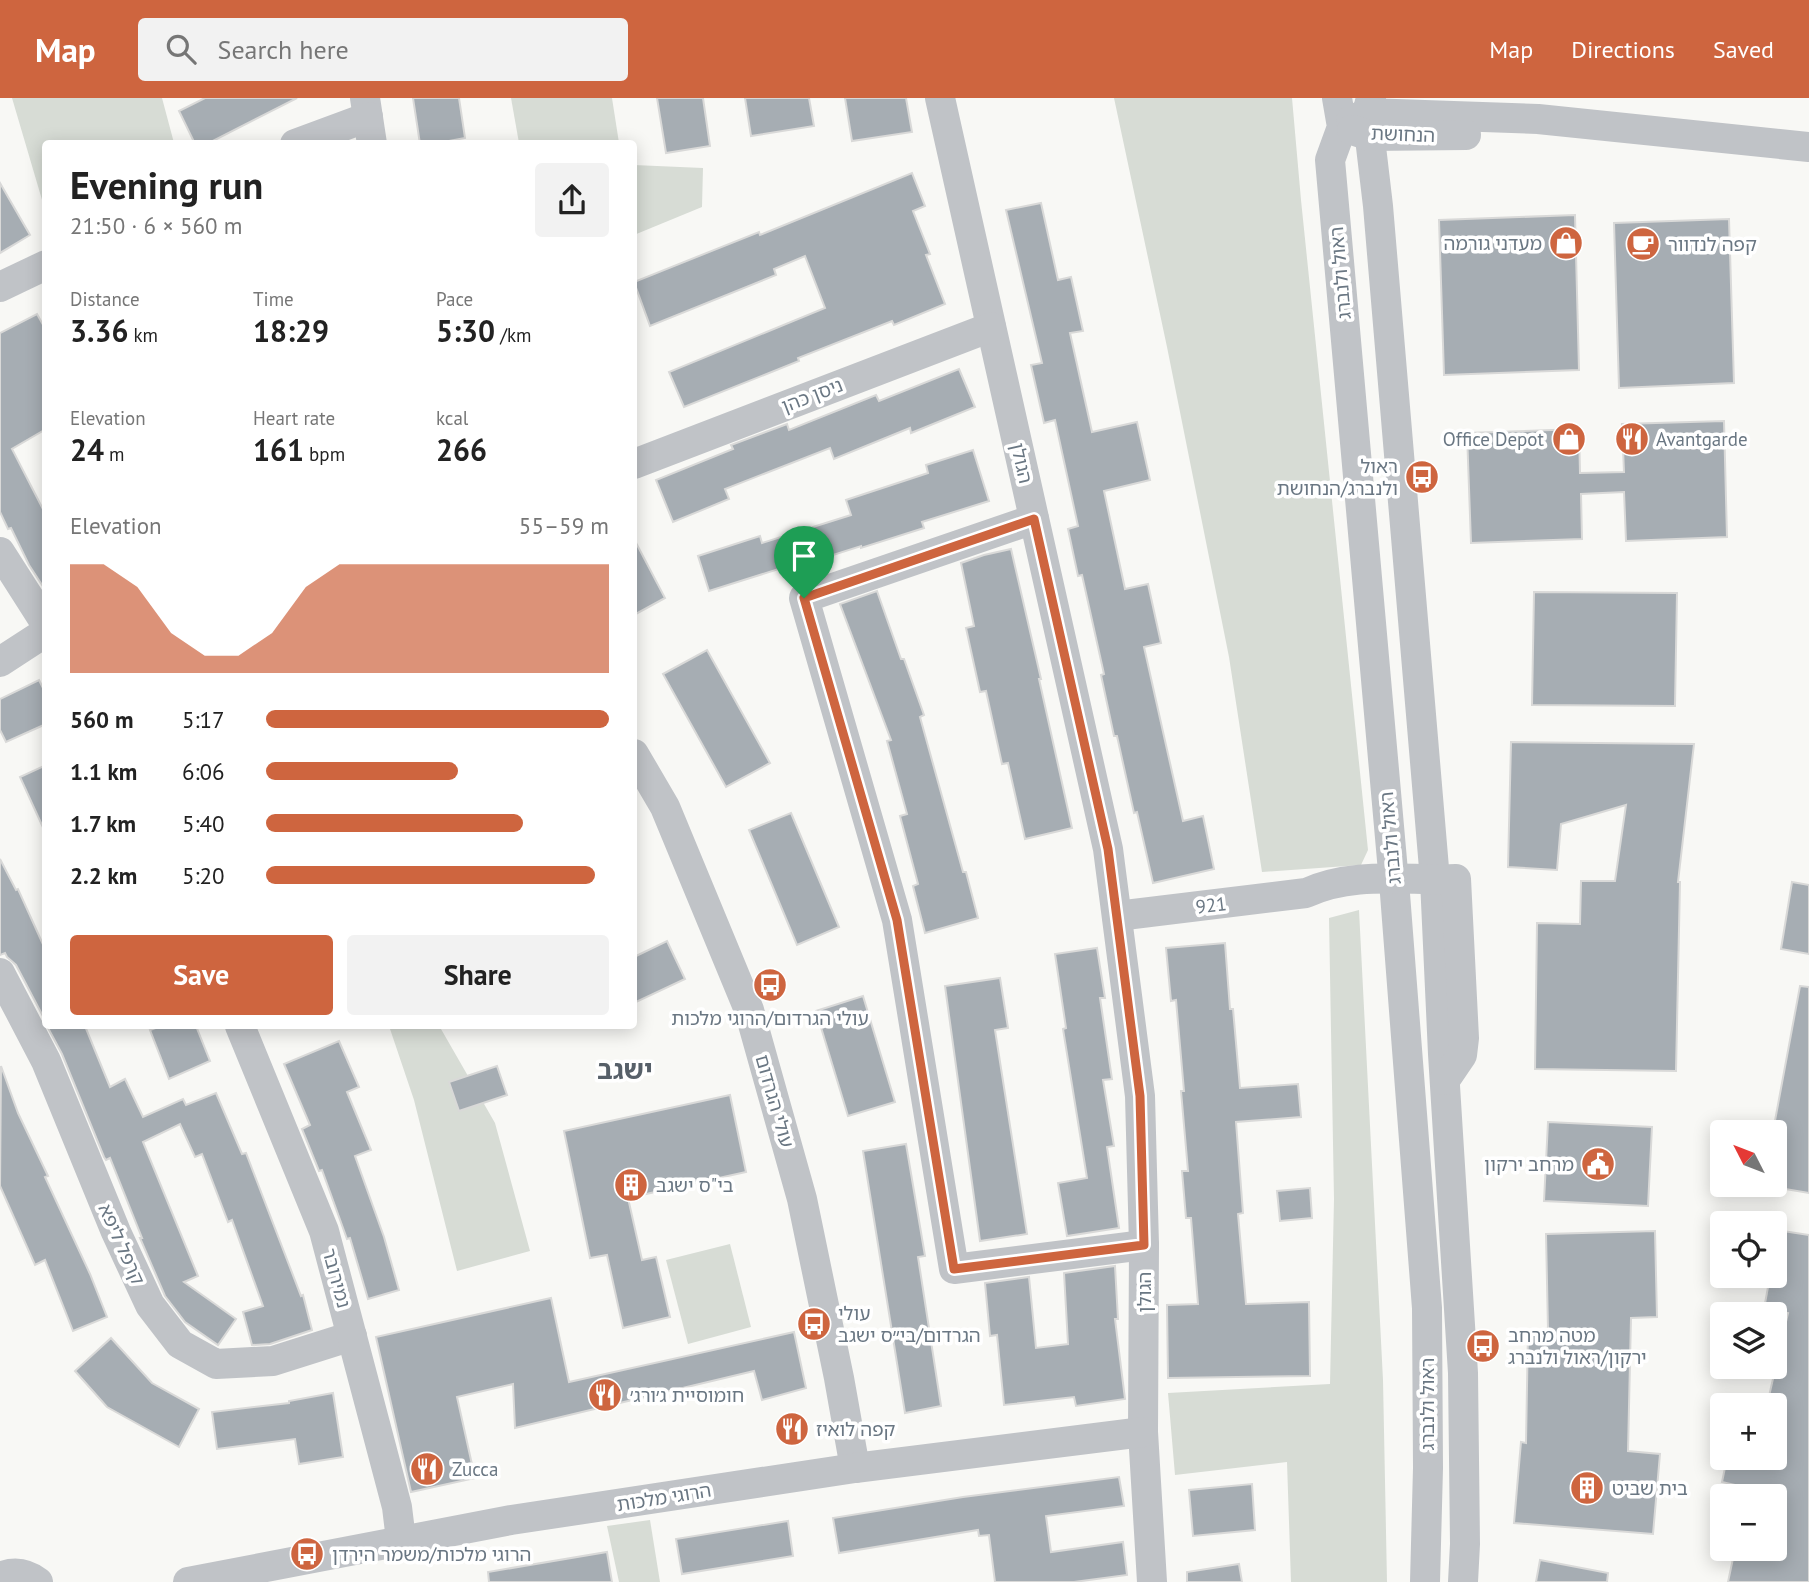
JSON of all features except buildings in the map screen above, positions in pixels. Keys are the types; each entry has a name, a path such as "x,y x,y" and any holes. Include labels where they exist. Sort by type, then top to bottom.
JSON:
{"street":[{"name":"הגולן","path":"940,98 1108,849 1140,1096 1144,1245 1143,1432 1152,1582"},
{"path":"1406,98 1433,115"},
{"path":"1357,114 1380,220 1434,880"},
{"name":"הנחושת","path":"1357,114 1538,118 1809,147"},
{"name":"הנחושת","path":"1357,114 1809,162"},
{"name":"ראול ולנברג","path":"1357,114 1330,160 1394,886 1427,1308 1425,1582"},
{"path":"307,140 369,120"},
{"path":"0,287 42,267"},
{"name":"ניסן כהן","path":"637,463 991,327"},
{"path":"1034,519 804,598 897,920 954,1269 1144,1245"},
{"path":"0,552 42,618"},
{"path":"0,662 42,635"},
{"name":"עולי הגרדום","path":"637,759 665,807 749,1010 802,1199 855,1468"},
{"name":"ראול ולנברג","path":"1434,880 1456,879 1464,1038 1462,1055 1444,1082 1463,1373 1463,1582"},
{"name":"921","path":"1117,916 1306,894 1330,884 1394,886 1434,880"},
{"name":"קרפל ליפא","path":"0,973 46,1061 149,1305 180,1343 216,1364 272,1362 352,1336"},
{"name":"נמירובר","path":"241,1029 324,1231 397,1507 401,1540"},
{"name":"הרוגי מלכות","path":"188,1582 294,1572 401,1540 511,1520 855,1468 1143,1432"},
{"path":"0,1577 20,1573 38,1582"}],"shaded area":[{"path":"12,98 162,98 173,140 42,140 42,200"},
{"path":"511,98 612,98 619,140 518,140"},
{"path":"1114,98 1292,98 1368,850 1361,865 1262,872 1229,657"},
{"path":"637,165 703,168 702,207 637,234"},
{"path":"1359,910 1383,1380 1387,1582 1291,1582 1287,1462 1175,1475 1168,1393 1330,1384 1334,1199 1329,918"},
{"path":"390,1029 441,1029 495,1123 530,1251 457,1271 414,1100"},
{"path":"730,1244 751,1327 688,1344 666,1260"},
{"path":"650,1520 660,1582 619,1582 607,1526"}],"place":[{"name":"מעדני גורמה","path":"1566,243"},
{"name":"קפה לנדוור","path":"1643,244"},
{"name":"Office Depot","path":"1569,439"},
{"name":"Avantgarde","path":"1632,439"},
{"name":"ראול ולנברג/הנחושת","path":"1422,477"},
{"name":"עולי הגרדום/הרוגי מלכות","path":"770,985"},
{"name":"מרחב ירקון","path":"1598,1164"},
{"name":"בי\"ס ישגב","path":"631,1185"},
{"name":"עולי הגרדום/בי״ס ישגב","path":"814,1324"},
{"name":"מטה מרחב ירקון/ראול ולנברג","path":"1483,1346"},
{"name":"חומוסיית ג׳ורג׳","path":"605,1395"},
{"name":"קפה לואיז","path":"792,1429"},
{"name":"Zucca","path":"427,1469"},
{"name":"בית שביט","path":"1587,1488"},
{"name":"הרוגי מלכות/משמר הירדן","path":"307,1554"}],"district":[{"name":"ישגב","path":"625,1069"}],"route":[{"path":"1034,519 1108,849 1140,1096 1144,1245 954,1269 897,920 804,598 1034,519"}]}
